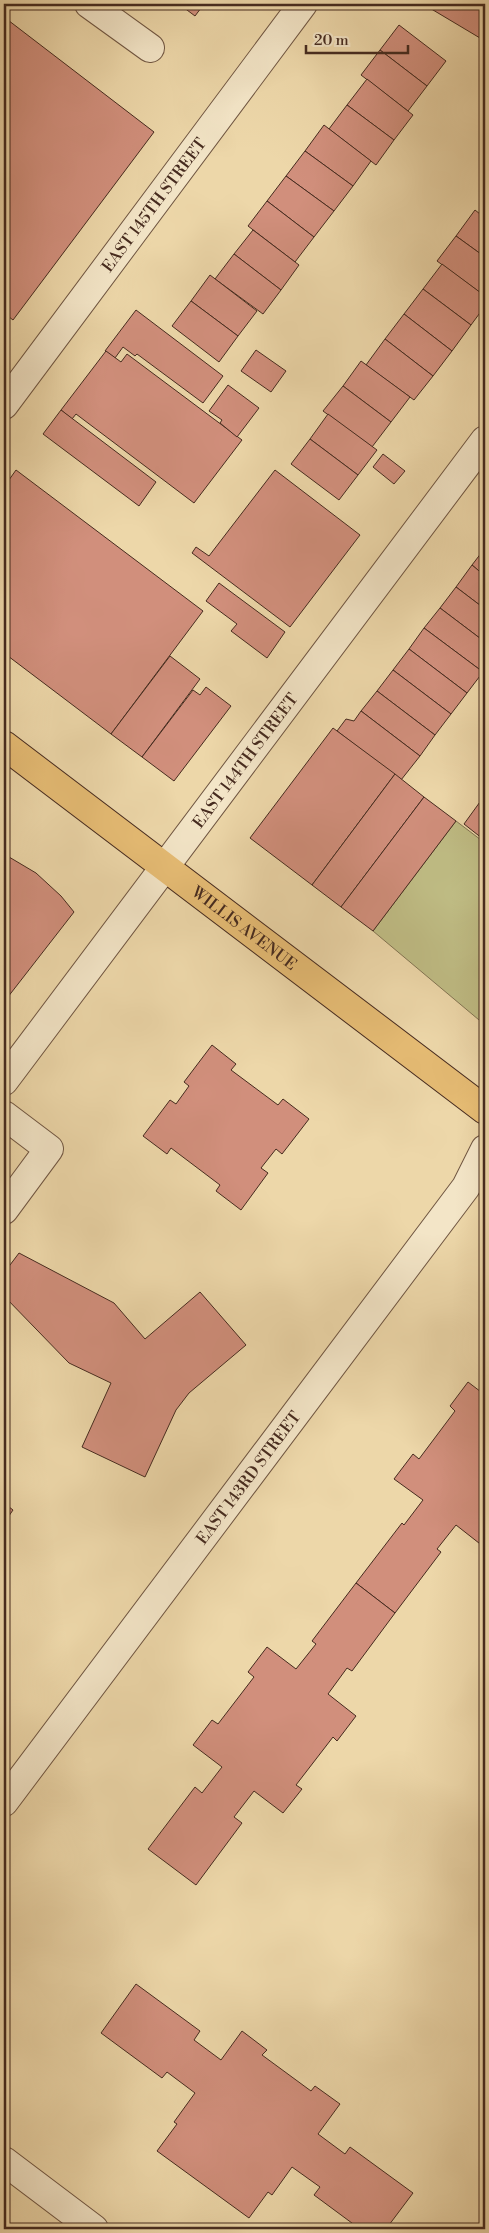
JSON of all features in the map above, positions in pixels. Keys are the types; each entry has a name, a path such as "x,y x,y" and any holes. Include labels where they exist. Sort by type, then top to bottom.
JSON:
{"main road":[{"name":"WILLIS AVENUE","path":"4,746 485,1110"}],"street":[{"path":"89,4 150,48"},
{"name":"EAST 145TH STREET","path":"4,405 303,4"},
{"name":"EAST 144TH STREET","path":"4,1081 485,440"},
{"path":"4,1115 49,1149 4,1210"},
{"name":"EAST 143RD STREET","path":"4,1802 466,1188 485,1149"},
{"path":"4,2161 94,2229"}],"shaded area":[{"path":"456,821 485,843 485,1025 373,931"}],"building":[{"path":"179,4 204,4 195,16"},
{"path":"423,4 484,4 482,7 485,9 485,41"},
{"path":"4,17 154,132 13,320 4,313"},
{"path":"399,25 446,61 427,86 380,50"},
{"path":"380,50 427,86 408,111 361,75"},
{"path":"367,79 413,115 394,140 347,105"},
{"path":"347,105 394,140 376,165 329,129"},
{"path":"324,125 371,161 353,186 305,151"},
{"path":"305,151 353,186 334,211 286,176"},
{"path":"286,176 334,211 314,237 267,201"},
{"path":"267,201 314,237 295,262 248,226"},
{"path":"475,210 485,218 485,257 456,236"},
{"path":"253,230 299,265 281,290 234,254"},
{"path":"456,236 485,257 485,296 437,261"},
{"path":"234,254 281,290 263,314 215,279"},
{"path":"442,264 485,296 485,306 471,325 423,289"},
{"path":"210,275 257,311 238,336 191,301"},
{"path":"423,289 471,325 452,351 404,314"},
{"path":"191,301 238,336 219,362 172,326"},
{"path":"136,310 223,376 203,403 137,354 135,356 123,347 115,358 105,351"},
{"path":"404,314 452,351 433,376 385,339"},
{"path":"385,339 433,376 414,400 366,365"},
{"path":"256,350 286,371 271,392 241,371"},
{"path":"106,351 121,362 127,354 242,440 194,503 76,414 72,419 61,410"},
{"path":"361,361 410,397 391,422 343,386"},
{"path":"228,385 259,408 237,437 220,423 222,420 209,411"},
{"path":"343,386 391,422 372,447 323,411"},
{"path":"61,410 156,482 139,506 43,434"},
{"path":"328,414 377,450 358,475 310,439"},
{"path":"310,439 358,475 339,500 291,464"},
{"path":"383,454 405,471 394,484 373,467"},
{"path":"16,470 203,611 111,734 4,653 4,487"},
{"path":"275,470 360,535 290,627 192,553 196,547 209,556"},
{"path":"485,548 485,576 472,565"},
{"path":"472,565 485,576 485,609 456,587"},
{"path":"219,583 285,632 267,658 231,631 237,624 206,601"},
{"path":"456,587 485,609 485,642 440,608"},
{"path":"440,608 485,642 485,668 483,672 424,628"},
{"path":"424,628 483,672 467,693 409,649"},
{"path":"409,649 467,693 451,714 393,670"},
{"path":"170,656 200,679 142,757 111,734"},
{"path":"393,670 451,714 435,735 377,691"},
{"path":"206,687 231,706 174,781 142,757 193,690 200,695"},
{"path":"377,691 435,735 420,756 361,711"},
{"path":"361,711 420,756 401,780 337,731 346,719 354,721"},
{"path":"333,728 395,774 312,885 250,838"},
{"path":"395,774 424,797 341,907 312,885"},
{"path":"485,795 485,837 483,839 464,824"},
{"path":"424,797 456,821 373,931 341,907"},
{"path":"4,854 36,873 61,896 74,912 4,1002"},
{"path":"212,1045 236,1064 231,1070 278,1105 283,1099 309,1119 282,1154 276,1149 261,1168 268,1173 241,1210 216,1191 220,1185 171,1148 167,1154 143,1136 170,1100 176,1104 189,1086 184,1082"},
{"path":"19,1253 114,1303 145,1339 200,1292 246,1345 189,1393 176,1410 145,1477 82,1447 111,1383 69,1363 4,1296 4,1273"},
{"path":"468,1382 485,1395 485,1545 484,1547 456,1525 437,1549 441,1552 395,1613 356,1583 402,1523 404,1525 423,1500 394,1479 413,1454 419,1459 455,1411 450,1406"},
{"path":"4,1503 13,1510 4,1523"},
{"path":"356,1583 395,1613 352,1671 347,1668 328,1694 356,1716 337,1741 333,1737 296,1785 302,1789 283,1813 254,1791 234,1817 242,1823 196,1885 148,1849 195,1787 202,1793 222,1767 193,1745 212,1720 218,1724 254,1677 248,1672 267,1647 296,1669 316,1644 312,1641"},
{"path":"136,1984 200,2031 194,2040 221,2060 242,2031 267,2050 262,2055 311,2091 315,2086 340,2104 318,2134 345,2154 350,2147 413,2193 386,2229 360,2229 314,2195 320,2187 292,2167 272,2195 268,2192 249,2218 157,2151 177,2124 174,2122 195,2093 167,2072 162,2078 101,2033"}]}
